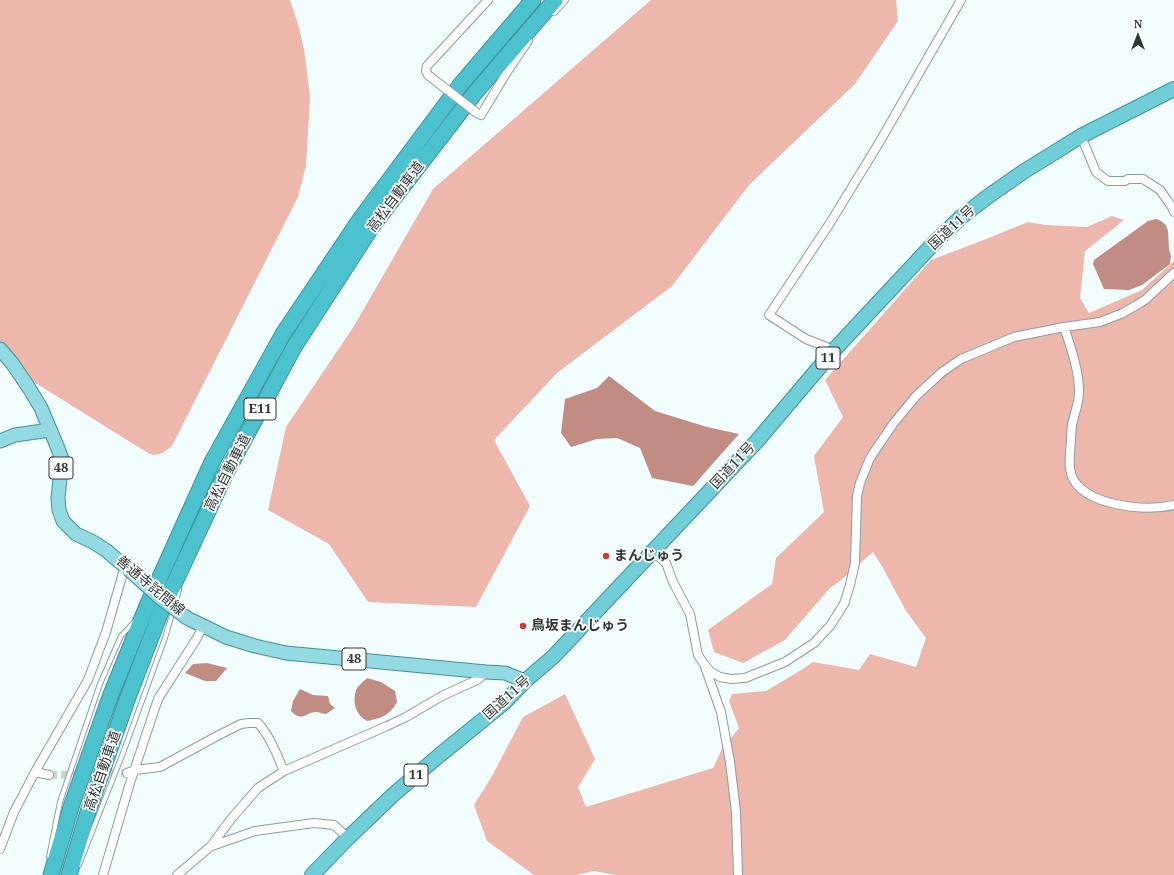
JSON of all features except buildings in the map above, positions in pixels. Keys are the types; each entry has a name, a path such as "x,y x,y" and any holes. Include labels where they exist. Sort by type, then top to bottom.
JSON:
{"highway":[{"name":"高松自動車道","path":"50,868 110,697 147,606 212,462 283,334 361,218 461,84 533,0"},
{"name":"高松自動車道","path":"74,871 88,812 127,700 160,614 225,475 294,347 373,225 474,94 555,0"},
{"name":"国道11号","path":"312,875 394,794 505,702 525,681 554,657 757,441 834,350 934,243 960,218 1023,172 1081,136 1174,89"}],"main road":[{"name":"善通寺詫間線","path":"0,350 12,362 41,408 62,458 58,498 59,510 63,521 76,534 107,551 158,596 187,618 226,637 255,646 286,652 486,672 504,672 525,681"},
{"path":"0,441 16,436 50,430"}],"street":[{"path":"488,0 427,66 426,71 428,75 481,115 507,72 531,37 564,0"},
{"path":"834,350 806,339 769,315 830,223 879,143 961,0"},
{"path":"1081,136 1096,172 1108,180 1143,179 1160,190 1174,212"},
{"path":"653,552 666,563 673,582 690,614 698,655 711,672 720,677 731,679 745,678 786,662 814,644 830,626 844,604 855,562 857,496 860,483 870,458 893,424 916,396 942,372 961,359 1014,337 1064,327 1100,322 1123,313 1145,300 1174,273"},
{"path":"1064,327 1073,355 1078,383 1078,401 1071,437 1070,468 1073,481 1080,489 1091,496 1120,505 1134,508 1174,505"},
{"path":"0,847 14,812 35,772 88,680 106,632 127,568"},
{"path":"103,875 130,783 131,771 158,699 203,626"},
{"path":"704,664 721,712 730,762 736,812 738,875"},
{"path":"177,875 211,846 258,788 284,771 406,717 442,696 479,679 486,672"},
{"path":"131,771 160,767 241,724 249,723 258,724 263,728 284,771"},
{"path":"35,772 49,775"},
{"path":"211,846 255,831 314,823 334,826 348,838"}],"lane":[{"path":"182,580 190,551"},
{"path":"74,871 123,753 165,638 179,587"}],"shaded area":[{"path":"0,0 290,0 304,49 310,97 306,166 298,197 172,446 161,454 155,455 148,453 0,361"},
{"path":"651,0 896,0 898,21 855,84 749,185 672,286 557,373 494,440 530,506 476,607 368,602 329,544 268,510 286,427 354,326 433,189"},
{"path":"1112,216 1124,220 1085,251 1080,298 1089,313 1142,290 1174,261 1174,875 616,875 594,871 576,875 534,875 487,841 474,805 492,776 523,717 565,694 595,759 578,787 586,807 713,768 722,749 739,728 729,701 732,694 766,691 813,662 859,670 870,654 916,667 926,638 906,611 873,552 830,588 785,640 743,663 714,652 708,630 772,584 776,558 824,512 814,456 843,417 825,380 931,260 1028,222 1045,225 1087,227"},
{"path":"1156,219 1166,225 1168,231 1169,250 1171,256 1170,264 1142,285 1129,290 1104,289 1093,264 1094,260 1148,221"},
{"path":"609,376 655,411 707,427 739,434 693,486 652,478 640,448 617,438 597,439 571,447 561,433 565,399 597,388"},
{"path":"207,663 227,668 216,681 205,681 185,673 193,664"},
{"path":"367,678 381,682 395,691 397,702 385,715 377,719 367,721 358,712 354,699 356,690"},
{"path":"300,689 313,695 328,696 330,704 335,708 326,714 312,712 301,717 298,716 291,711 293,701"}],"tunnel":[{"path":"49,775 127,773"}],"place":[{"name":"まんじゅう","path":"606,556"},
{"name":"鳥坂まんじゅう","path":"523,626"}]}
